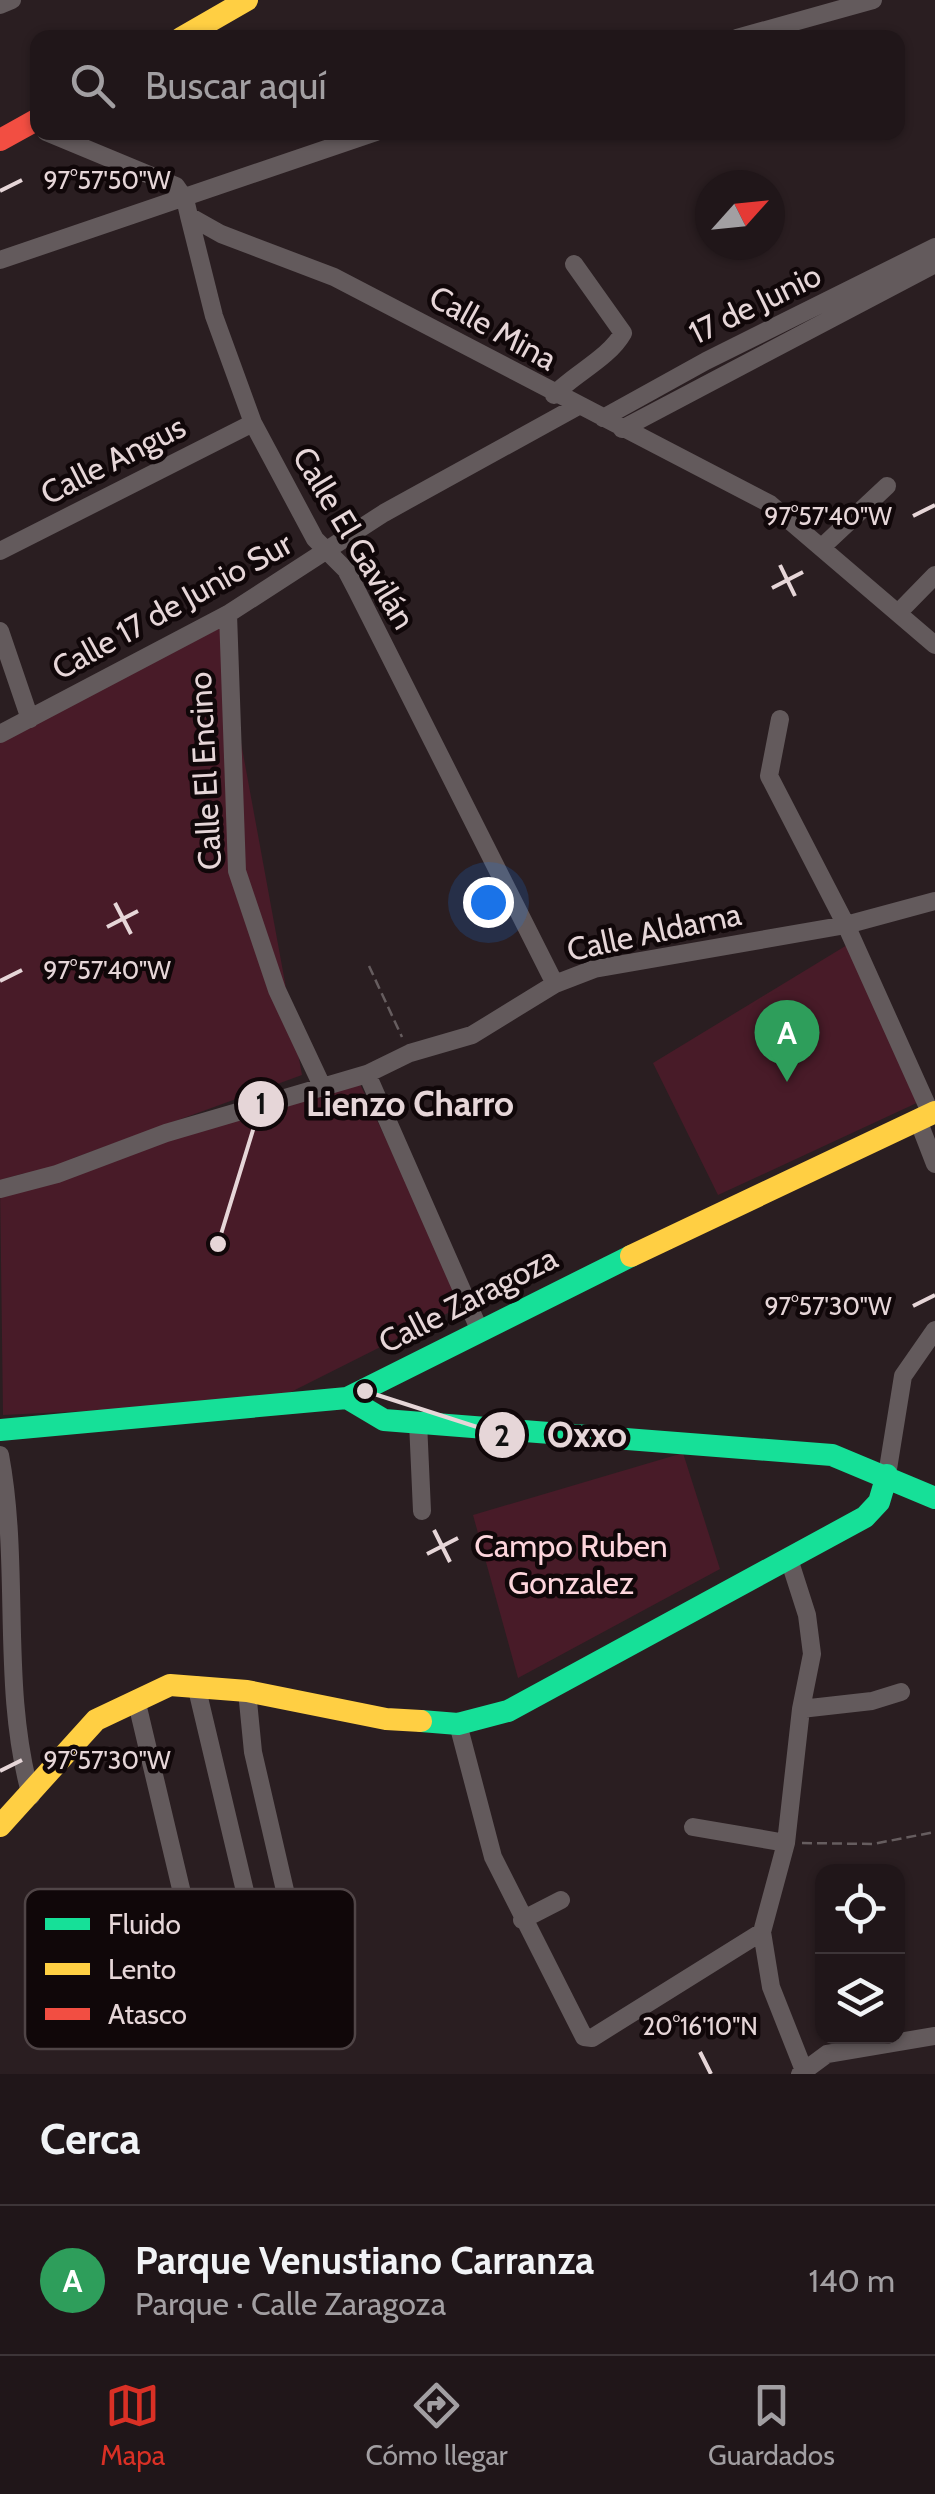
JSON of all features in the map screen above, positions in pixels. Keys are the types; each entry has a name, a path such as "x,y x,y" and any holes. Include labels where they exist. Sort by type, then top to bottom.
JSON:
{"street":[{"path":"0,6 12,0"},
{"path":"195,30 247,0"},
{"path":"766,30 873,0"},
{"name":"Calle Mina","path":"0,116 30,124"},
{"path":"0,140 30,129"},
{"name":"Calle Mina","path":"70,140 162,179 187,208 221,234 334,277 554,396 770,504 935,645"},
{"path":"0,260 187,208 356,140"},
{"name":"Calle El Gavilán","path":"187,208 214,316 253,422 315,540 346,570 358,591 555,984"},
{"name":"17 de Junio","path":"831,310 935,247"},
{"path":"554,396 617,343 623,333 574,264"},
{"name":"17 de Junio","path":"603,418 935,264"},
{"name":"17 de Junio","path":"622,429 710,369"},
{"name":"Calle 17 de Junio Sur","path":"0,734 228,614 384,512 578,406"},
{"name":"Calle Angus","path":"0,551 253,422"},
{"path":"822,547 887,486"},
{"path":"898,613 935,575"},
{"name":"Calle El Encino","path":"228,614 237,870 277,990 324,1088"},
{"path":"2,642 30,719"},
{"path":"780,719 770,776 846,925 928,1115 935,1164"},
{"name":"Calle Aldama","path":"0,1189 57,1174 166,1133 367,1074 410,1053 472,1035 555,984 594,969 846,925 935,901"},
{"path":"367,1074 479,1329"},
{"name":"Calle Zaragoza","path":"0,1430 347,1398 479,1329 928,1115"},
{"path":"0,1826 96,1720 170,1685 247,1691 386,1718 458,1724 522,1704 658,1628 790,1562 865,1518 879,1502 903,1376 935,1330"},
{"path":"347,1398 384,1420 832,1455 935,1498"},
{"path":"418,1422 422,1511"},
{"path":"0,1455 10,1556 14,1676 31,1796"},
{"path":"790,1562 806,1615 812,1654 801,1710 786,1843 762,1932 771,1987 802,2071 826,2054 935,2036"},
{"path":"196,1685 244,1889"},
{"path":"247,1691 253,1752 285,1889"},
{"path":"801,1710 872,1701 901,1692"},
{"path":"136,1699 180,1889"},
{"path":"458,1724 493,1857 584,2037 592,2038 762,1932"},
{"path":"693,1827 786,1843"},
{"path":"522,1920 561,1900"}],"path":[{"path":"370,966 410,1053"},
{"path":"786,1843 873,1844 935,1832"}],"green space":[{"path":"220,628 302,1075 71,1159 360,1084 464,1305 271,1402 3,1415 0,1183 25,1173 0,1180 0,739"},
{"path":"852,942 921,1101 718,1195 653,1063"},
{"name":"Campo Ruben Gonzalez","path":"683,1453 720,1569 518,1678 473,1515"}],"traffic: fast":[{"path":"0,1430 347,1398 631,1256"},
{"path":"347,1398 384,1420 832,1455 935,1498"},
{"path":"421,1721 458,1724 508,1711 865,1517 879,1502 887,1475"}],"traffic: slow":[{"path":"195,30 247,0"},
{"path":"631,1256 935,1112"},
{"path":"0,1826 96,1720 170,1685 247,1691 386,1719 421,1721"}],"traffic: jam":[{"path":"0,140 30,123"}],"place":[{"name":"Parque Venustiano Carranza","path":"787,1082"},
{"name":"Lienzo Charro","path":"218,1244"},
{"name":"Oxxo","path":"365,1391"}]}
